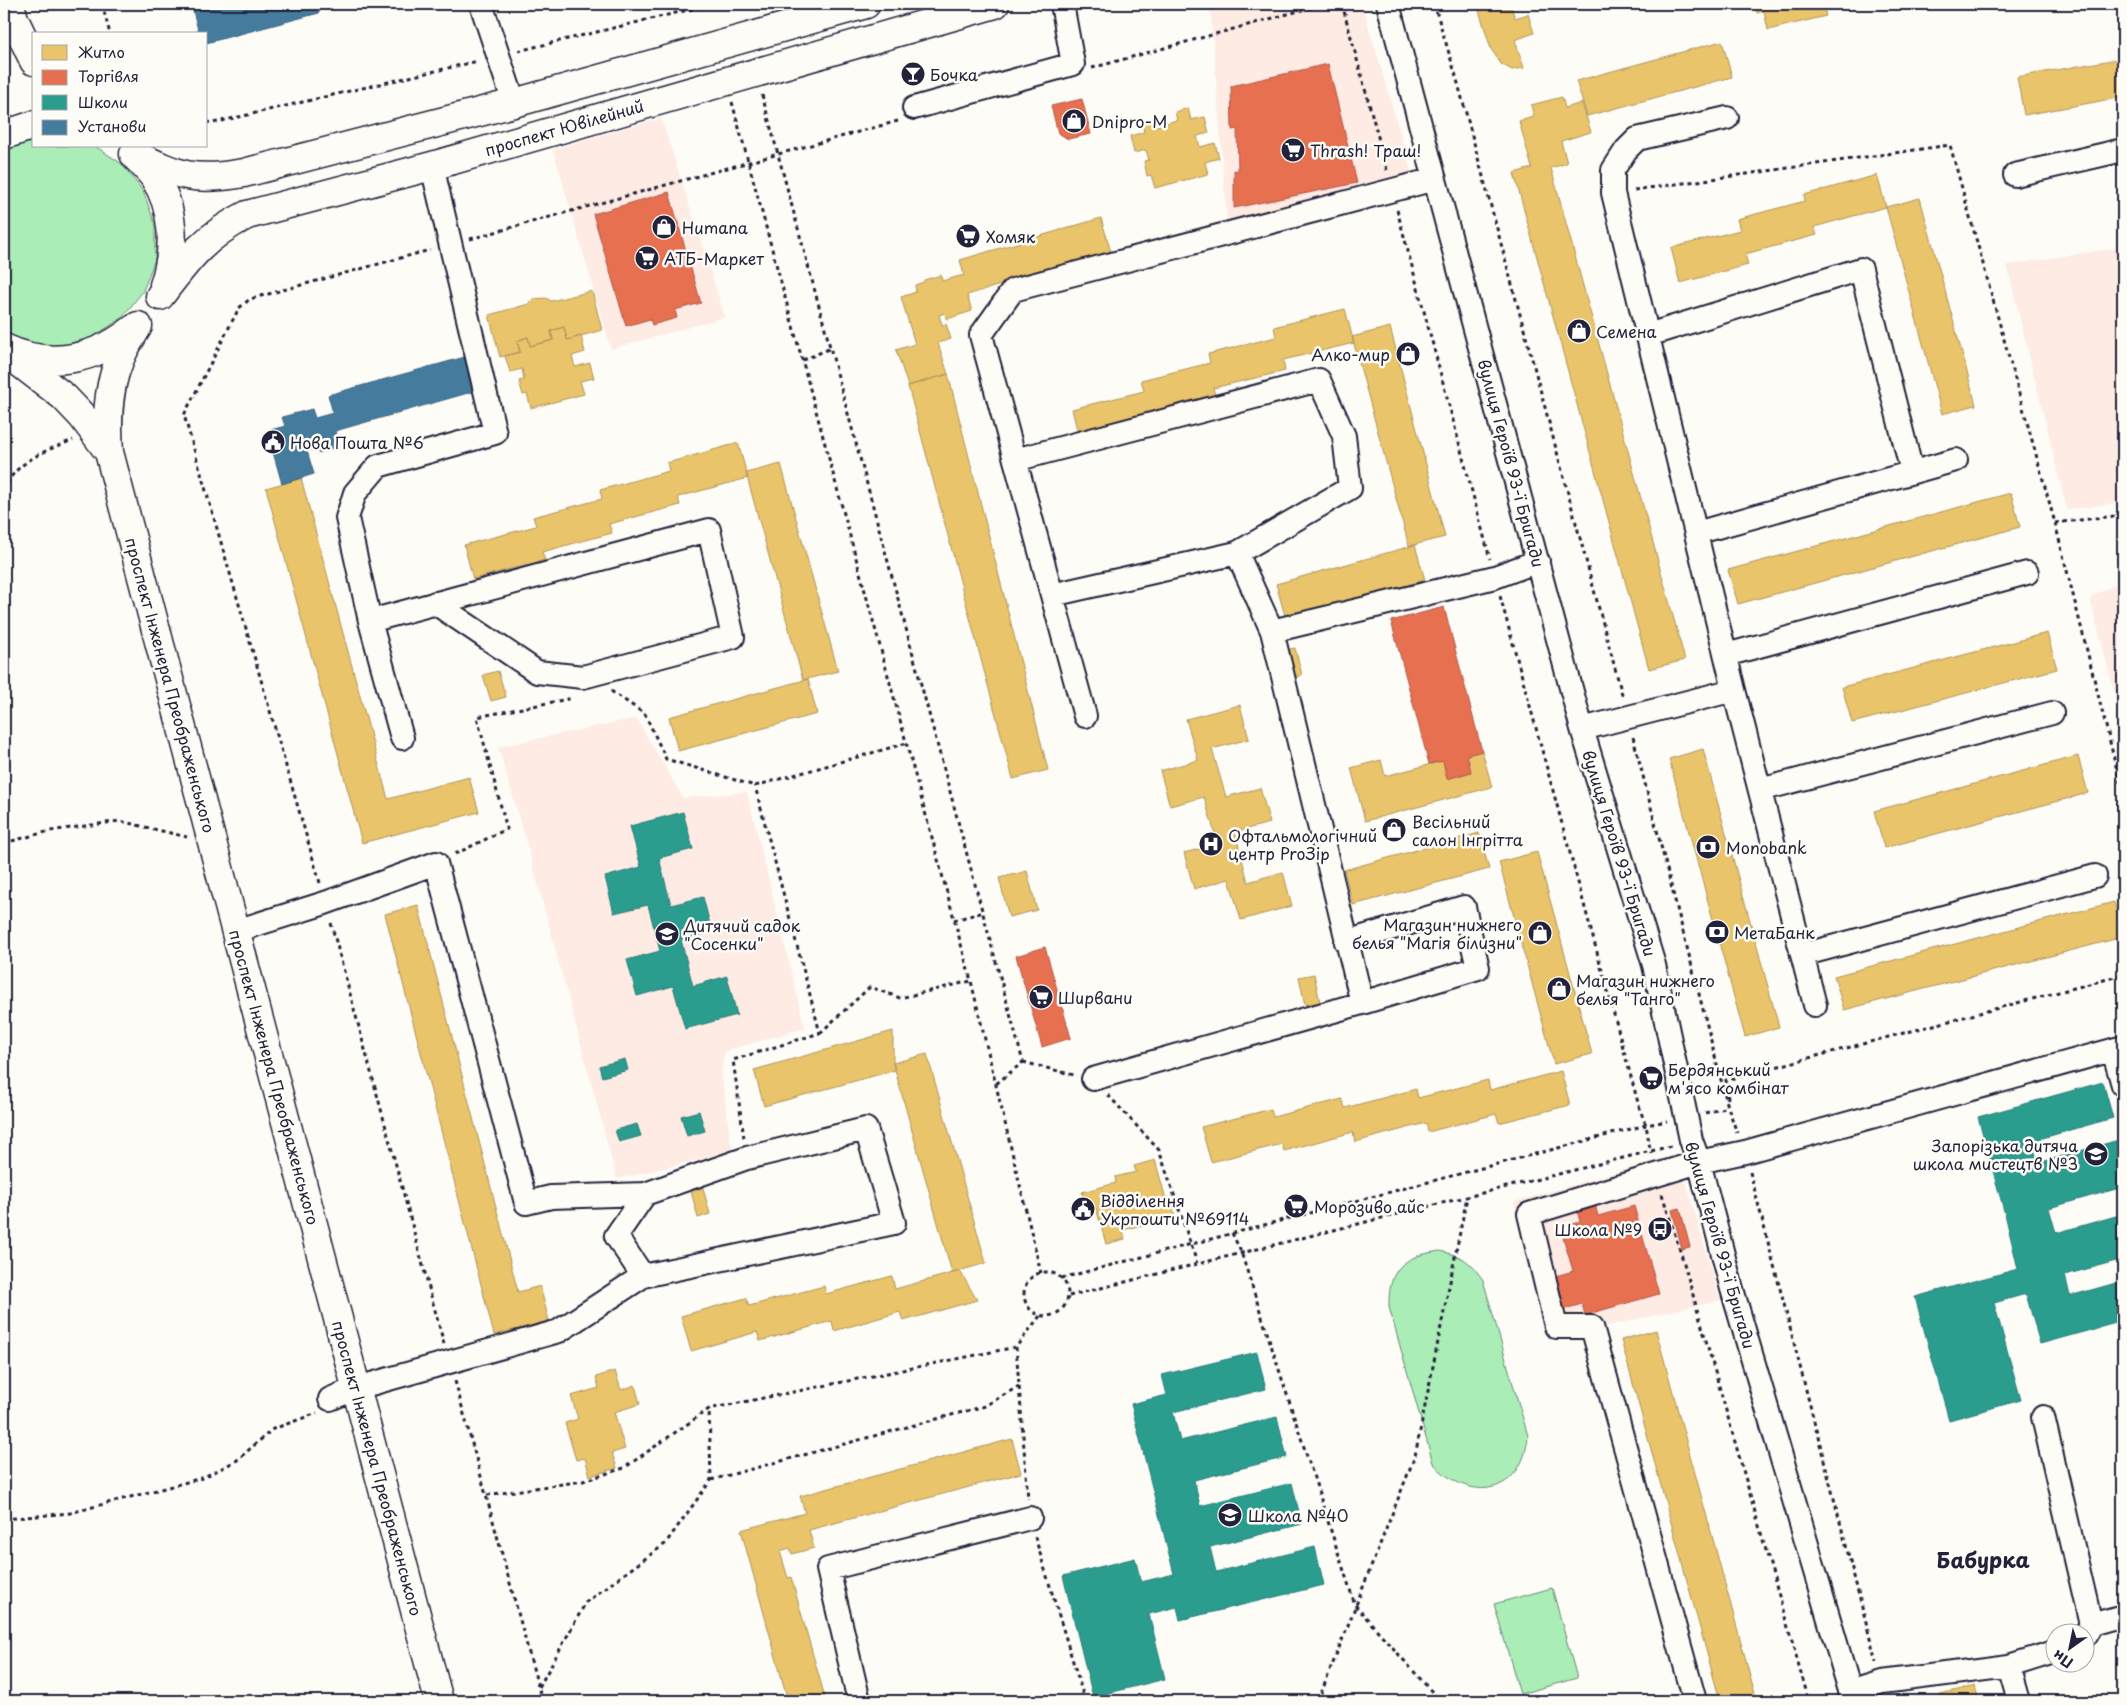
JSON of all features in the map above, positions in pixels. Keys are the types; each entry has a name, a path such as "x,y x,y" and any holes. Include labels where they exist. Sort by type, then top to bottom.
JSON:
{"main road":[{"path":"10,4 14,19 32,56"},
{"path":"129,150 172,172 197,178 244,173 514,103 866,4"},
{"name":"проспект Ювілейний","path":"160,296 184,265 207,240 227,225 247,215 432,166 995,4"},
{"path":"4,135 32,126"},
{"name":"проспект Інженера Преображенського","path":"4,349 19,355 44,360 70,359 94,353 118,342 138,326 150,312 160,296 170,266 173,236 167,206 154,178 129,150"},
{"name":"проспект Інженера Преображенського","path":"138,326 118,363 111,389 107,423 109,452 439,1701"},
{"name":"проспект Інженера Преображенського","path":"4,349 64,397 82,416 109,452"}],"street":[{"path":"481,4 514,103"},
{"path":"908,114 1073,64 1062,4"},
{"name":"вулиця Героїв 93-ї Бригади","path":"1388,4 1582,730 1654,965 1691,1140 1699,1162 1732,1289 1852,1696"},
{"path":"1727,118 1637,139 1626,150 1613,170 1613,193 1734,690 1815,1005"},
{"path":"2015,175 2123,150"},
{"path":"402,738 370,621 347,518 356,493 378,466 496,434 432,166"},
{"path":"1085,716 981,335 1013,290 1436,179"},
{"path":"1648,335 1861,269 1912,472"},
{"path":"1015,460 1319,380 1344,436 1350,488 1237,553 1052,595"},
{"path":"1696,533 1956,460"},
{"path":"370,621 435,603 709,530 733,637 583,678 537,672 435,603"},
{"path":"1237,553 1272,632 1362,1003"},
{"path":"1272,632 1495,577 1538,561"},
{"path":"1726,655 2027,573"},
{"path":"1582,730 1734,690"},
{"path":"1760,790 2052,713"},
{"path":"236,931 326,902 436,863 526,1203 551,1196 645,1194 747,1158 866,1129 894,1224 643,1276 559,1331 357,1388 330,1399"},
{"path":"1802,954 2095,876"},
{"path":"1093,1080 1478,968 1464,907 1346,942"},
{"path":"1695,1701 1592,1327 1556,1326 1529,1214 1699,1162 1745,1152 2118,1049 2123,1085"},
{"path":"643,1276 616,1236 645,1194"},
{"path":"2043,1417 2086,1622"},
{"path":"859,1701 828,1569 1030,1518"},
{"path":"2094,1627 2123,1615"},
{"path":"1852,1696 1882,1682 2009,1666 2044,1655"},
{"path":"2009,1666 2019,1701"}],"path":[{"path":"102,4 109,32"},
{"path":"208,123 212,124 713,4"},
{"path":"1085,70 1324,4"},
{"path":"1342,4 1495,577 1632,1081 1646,1125 1657,1175 1809,1701"},
{"path":"1434,4 1456,76 1628,719 1728,1107 1745,1152 1882,1682"},
{"path":"756,72 1023,1062"},
{"path":"726,80 971,981 1041,1272"},
{"path":"542,1701 326,902 184,416 239,308 250,299 779,154 908,114"},
{"path":"1613,193 1950,145 2055,523 2123,794"},
{"path":"803,360 831,348"},
{"path":"4,491 6,482 33,456 80,437 109,452"},
{"path":"2055,523 2123,515"},
{"path":"610,691 645,714 666,759 755,786 906,743"},
{"path":"436,863 506,828 477,717 582,696"},
{"path":"755,786 820,1033"},
{"path":"4,843 50,831 120,821 192,838"},
{"path":"954,920 984,912"},
{"path":"1728,1107 1726,1080 2123,975"},
{"path":"747,1158 733,1060 820,1033 870,987 900,998 971,981"},
{"path":"1023,1062 1093,1080 1159,1150 1197,1263"},
{"path":"996,1084 1023,1062"},
{"path":"1062,1278 1189,1243 1646,1125 1687,1118 1728,1107"},
{"path":"1727,1132 1746,1128"},
{"path":"1069,1296 1651,1152 1691,1140"},
{"path":"1318,1701 1415,1456 1468,1197"},
{"path":"1232,1233 1241,1252 1355,1605 1440,1701"},
{"path":"1041,1272 1048,1272 1062,1278 1066,1283 1069,1296 1064,1309 1059,1313 1046,1317 1040,1316 1028,1308 1024,1294 1028,1280 1041,1272"},
{"path":"487,1495 583,1481 624,1468 709,1408 1016,1347 1040,1316"},
{"path":"711,1480 985,1406 1019,1386"},
{"path":"4,1519 70,1513 202,1478 236,1461 273,1429 316,1414 330,1399"},
{"path":"539,1687 586,1602 665,1544 711,1480 709,1408"}],"shaded area":[{"path":"1210,4 1362,4 1413,177 1227,220"},
{"path":"661,118 725,317 611,349 553,149"},
{"path":"2123,247 2123,502 2067,510 2007,265"},
{"path":"2123,580 2123,726 2090,598"},
{"name":"Дитячий садок \"Сосенки\"","path":"636,718 683,798 747,792 805,1028 725,1051 721,1071 732,1152 617,1179 526,840 498,747"},
{"path":"1678,1154 1720,1300 1551,1339 1514,1202"}],"green space":[{"path":"32,138 32,148 98,148 122,164 143,191 155,224 155,259 143,291 122,318 93,337 59,346 25,343 4,333 4,148 25,139"},
{"path":"1440,1251 1465,1260 1483,1280 1528,1436 1524,1456 1516,1471 1505,1482 1492,1487 1478,1488 1462,1485 1447,1476 1433,1463 1389,1307 1391,1283 1400,1267 1416,1257"},
{"path":"1552,1588 1577,1678 1520,1694 1494,1604"}],"building: Житло":[{"path":"1477,4 1520,4 1511,7 1515,18 1528,14 1534,33 1515,40 1524,68 1512,70 1501,64 1491,49"},
{"path":"1755,4 1823,4 1826,16 1768,30 1764,11 1757,13"},
{"path":"1722,41 1732,77 1587,116 1576,81"},
{"path":"2123,58 2123,97 2024,115 2017,77"},
{"path":"1562,97 1565,108 1582,103 1591,132 1561,141 1567,163 1551,168 1685,660 1649,669 1514,173 1532,168 1519,121 1534,117 1531,105"},
{"path":"1188,108 1191,120 1205,117 1209,133 1197,136 1200,147 1215,143 1219,158 1205,162 1208,174 1155,188 1151,175 1147,176 1144,161 1149,160 1146,150 1134,153 1130,136 1144,132 1141,121 1152,118 1155,126 1177,120 1175,112"},
{"path":"1877,175 1886,207 1814,227 1817,235 1745,254 1748,265 1680,283 1671,248 1740,230 1737,219 1805,201 1804,195"},
{"path":"1920,198 1976,405 1942,414 1886,207"},
{"path":"1101,218 1111,252 967,295 972,311 947,319 945,313 939,315 942,325 946,324 951,339 938,343 948,374 908,386 896,350 915,344 901,297 916,292 915,285 924,282 924,280 941,275 942,281 964,275 960,260"},
{"path":"592,291 602,330 567,340 564,327 551,331 553,340 530,346 528,337 517,341 520,352 500,357 489,315 529,304 534,299 546,298 551,301"},
{"path":"1345,309 1354,343 1283,360 1285,371 1213,388 1216,398 1080,442 1072,409 1144,391 1141,380 1210,363 1208,354 1276,337 1274,327"},
{"path":"564,327 567,340 581,336 585,352 572,356 575,367 590,363 594,378 580,381 584,394 531,408 527,394 523,395 519,381 524,380 522,369 510,372 505,356 520,352 517,341 528,337 530,346 553,340 551,331"},
{"path":"1390,327 1445,537 1409,546 1352,337"},
{"path":"948,374 1048,770 1013,779 908,386"},
{"path":"738,443 748,478 678,497 680,505 609,524 612,533 542,552 545,560 473,579 464,545 536,526 533,517 602,499 600,490 669,471 667,463"},
{"path":"781,464 838,671 803,680 746,473"},
{"path":"301,478 388,799 469,777 479,812 362,843 266,488"},
{"path":"2011,493 2020,527 1738,604 1728,570"},
{"path":"1415,545 1425,580 1286,619 1276,584"},
{"path":"2047,633 2057,669 1852,723 1842,687"},
{"path":"1295,648 1302,675 1289,679 1282,651"},
{"path":"498,671 506,697 491,701 483,675"},
{"path":"808,679 817,714 678,751 669,717"},
{"path":"1240,705 1249,739 1212,749 1226,797 1260,788 1270,823 1235,832 1248,882 1283,872 1292,906 1241,920 1229,879 1194,889 1184,853 1218,844 1204,797 1170,806 1160,771 1198,760 1186,719"},
{"path":"1703,749 1779,1027 1745,1037 1669,759"},
{"path":"1482,751 1492,787 1365,821 1351,768 1381,760 1385,776 1443,761 1447,779 1471,772 1467,755"},
{"path":"2078,756 2088,793 1884,848 1874,811"},
{"path":"1479,833 1489,869 1353,905 1344,870"},
{"path":"1537,852 1592,1054 1554,1064 1499,862"},
{"path":"1027,871 1037,910 1009,917 999,878"},
{"path":"2114,902 2123,937 1844,1010 1834,976"},
{"path":"418,905 518,1292 540,1286 549,1321 494,1335 385,914"},
{"path":"1314,974 1320,1002 1305,1005 1299,977"},
{"path":"893,1031 893,1063 895,1070 764,1106 754,1070"},
{"path":"927,1054 986,1263 952,1273 893,1063"},
{"path":"1561,1071 1570,1105 1499,1123 1496,1114 1428,1132 1426,1123 1355,1142 1353,1132 1284,1151 1282,1144 1211,1162 1201,1127 1271,1109 1273,1117 1342,1099 1345,1108 1416,1089 1418,1098 1488,1080 1490,1090"},
{"path":"1155,1160 1166,1199 1170,1197 1175,1216 1123,1230 1125,1239 1106,1244 1096,1208 1087,1210 1082,1192 1116,1183 1115,1177 1136,1172 1134,1166"},
{"path":"703,1188 710,1214 698,1218 691,1191"},
{"path":"960,1271 977,1300 903,1321 900,1312 834,1331 832,1321 760,1341 757,1332 691,1351 681,1316 746,1298 749,1306 824,1286 826,1294 892,1276 895,1289"},
{"path":"1656,1330 1757,1701 1720,1701 1621,1340"},
{"path":"615,1371 621,1390 635,1385 640,1404 614,1412 625,1449 612,1453 617,1468 590,1476 585,1458 576,1460 565,1423 578,1419 571,1396 599,1388 596,1377"},
{"path":"1012,1439 1021,1473 809,1530 814,1548 792,1554 790,1548 780,1551 788,1578 791,1577 826,1701 788,1701 741,1530 805,1513 800,1496"},
{"path":"1975,1686 1979,1701 1942,1701 1940,1694"}],"building: Торгівля":[{"name":"Thrash! Траш!","path":"1328,64 1357,183 1234,208 1234,170 1238,171 1237,129 1232,130 1231,86"},
{"path":"1082,99 1091,134 1068,139 1058,133 1051,106"},
{"name":"АТБ-Маркет","path":"669,192 701,303 675,310 677,318 652,325 650,319 626,326 593,214"},
{"path":"1444,607 1482,751 1467,755 1471,772 1447,779 1443,761 1429,764 1391,621"},
{"path":"1045,947 1071,1038 1042,1047 1016,956"},
{"path":"1595,1204 1598,1216 1634,1206 1659,1294 1585,1315 1582,1304 1561,1310 1552,1277 1573,1271 1560,1227 1580,1222 1577,1210"},
{"path":"1680,1208 1690,1247 1682,1249 1672,1210"}],"building: Школи":[{"path":"683,812 693,849 659,858 671,905 703,897 712,932 681,940 693,986 727,976 737,1015 685,1029 673,986 637,996 627,960 660,951 648,905 614,913 605,877 641,867 630,826"},
{"path":"625,1059 628,1070 602,1077 599,1066"},
{"path":"2103,1082 2113,1118 2032,1141 2038,1163 2122,1139 2123,1187 2049,1208 2056,1233 2123,1214 2123,1259 2065,1275 2070,1296 2123,1281 2123,1321 2040,1344 2026,1294 1994,1303 2021,1400 1949,1420 1915,1297 2018,1269 1978,1117"},
{"path":"699,1111 705,1131 687,1136 681,1116"},
{"path":"637,1124 641,1136 619,1142 615,1130"},
{"name":"Школа №40","path":"1257,1352 1266,1389 1173,1412 1180,1441 1277,1417 1287,1457 1194,1480 1200,1506 1292,1483 1302,1524 1210,1547 1216,1572 1315,1547 1324,1585 1180,1620 1177,1607 1149,1614 1165,1679 1093,1697 1063,1576 1135,1558 1141,1582 1174,1574 1131,1404 1167,1395 1162,1375"}],"building: Установи":[{"path":"200,4 317,4 319,13 208,42 208,32 198,32 192,7"},
{"path":"472,355 482,389 335,431 339,446 318,453 317,448 307,451 314,474 282,484 267,431 285,426 282,417 312,409 315,418 333,413 328,395"}],"place":[{"name":"Бочка","path":"913,74"},
{"name":"Dnipro-M","path":"1074,121"},
{"name":"Thrash! Траш!","path":"1293,150"},
{"name":"Humana","path":"664,227"},
{"name":"Хомяк","path":"968,236"},
{"name":"АТБ-Маркет","path":"647,258"},
{"name":"Семена","path":"1579,331"},
{"name":"Алко-мир","path":"1408,354"},
{"name":"Нова Пошта №6","path":"273,442"},
{"name":"Весільний салон Інгрітта","path":"1394,830"},
{"name":"Офтальмологічний центр ProЗір","path":"1211,844"},
{"name":"Monobank","path":"1708,847"},
{"name":"МетаБанк","path":"1717,932"},
{"name":"Магазин нижнего белья \"Магія білизни\"","path":"1540,933"},
{"name":"Дитячий садок \"Сосенки\"","path":"667,934"},
{"name":"Магазин нижнего белья \"Танго\"","path":"1559,989"},
{"name":"Ширвани","path":"1041,997"},
{"name":"Бердянський м'ясо комбінат","path":"1651,1078"},
{"name":"Запорізька дитяча школа мистецтв №3","path":"2096,1154"},
{"name":"Морозиво айс","path":"1296,1206"},
{"name":"Відділення Укрпошти №69114","path":"1083,1209"},
{"name":"Школа №9","path":"1660,1229"},
{"name":"Школа №40","path":"1230,1515"}],"district":[{"name":"Бабурка","path":"1983,1559"}]}
